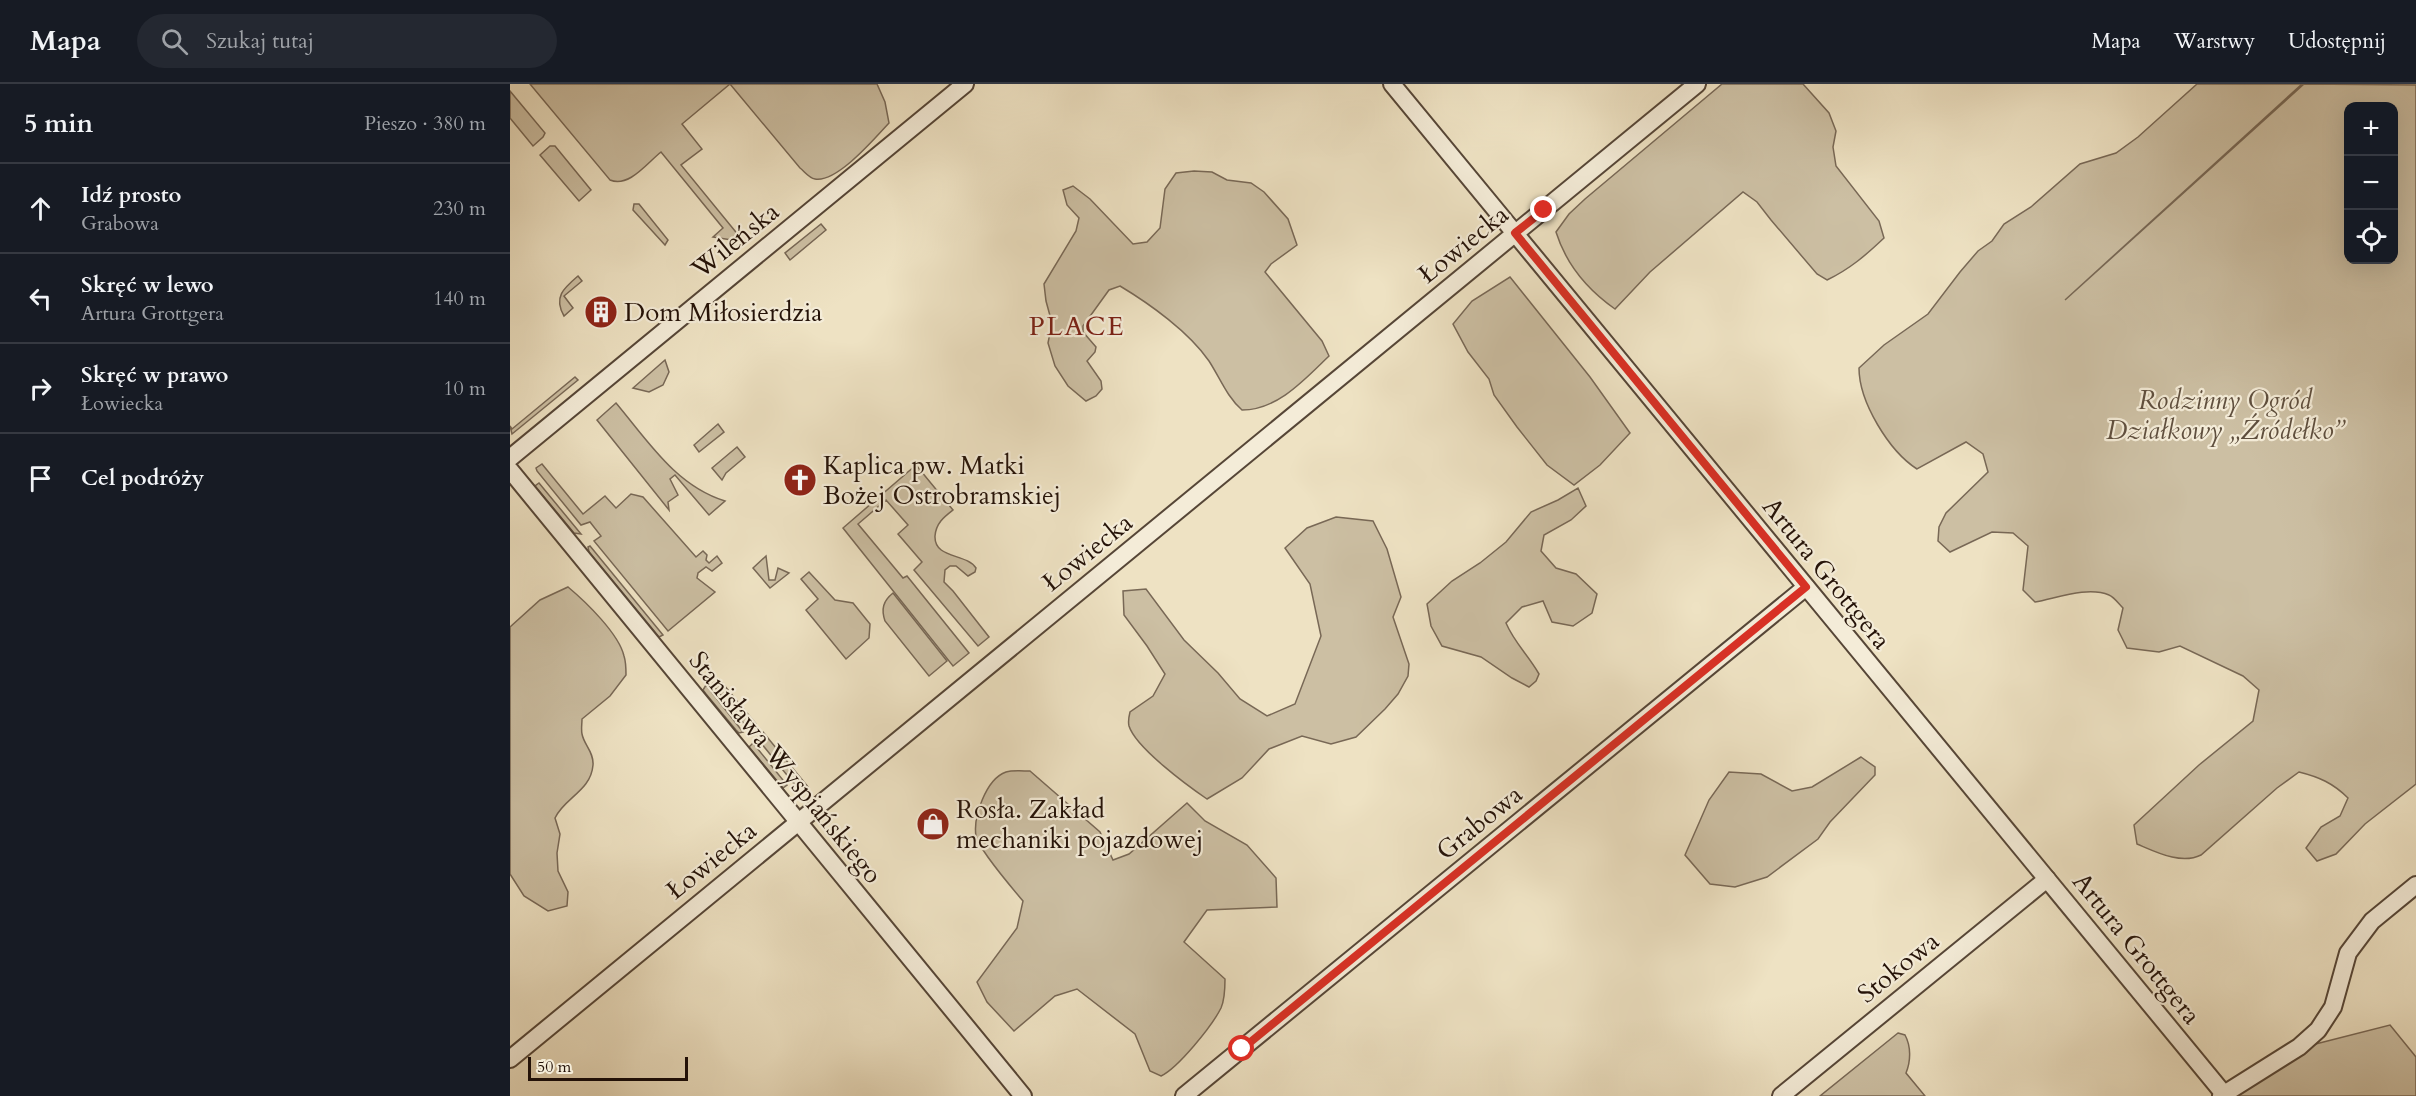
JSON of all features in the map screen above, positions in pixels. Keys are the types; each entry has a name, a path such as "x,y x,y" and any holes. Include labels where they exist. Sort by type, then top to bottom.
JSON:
{"street":[{"name":"Wileńska","path":"510,458 965,84"},
{"name":"Artura Grottgera","path":"1392,84 2223,1095"},
{"name":"Łowiecka","path":"510,1059 1697,84"},
{"name":"Stanisława Wyspiańskiego","path":"510,470 1023,1096"},
{"name":"Grabowa","path":"1185,1096 1806,587"},
{"name":"Stokowa","path":"1781,1096 2047,879"},
{"path":"2223,1095 2299,1047 2318,1030 2333,1007 2348,953 2372,921 2416,885"}],"green space":[{"path":"530,84 730,84 682,124 702,149 681,165 744,242 713,237 723,228 661,152 631,178 617,182 610,180"},
{"path":"730,84 877,84 885,102 889,123 844,167 834,174 815,179 800,168"},
{"path":"1722,84 1803,84 1829,113 1836,131 1833,147 1836,166 1879,221 1884,238 1857,261 1827,280 1817,274 1757,202 1743,192 1650,272 1615,309 1579,275 1560,244 1556,232 1569,214 1585,199"},
{"name":"Rodzinny Ogród Działkowy „Źródełko”","path":"2197,84 2302,84 2065,300 2304,84 2416,85 2416,784 2365,824 2336,854 2317,861 2306,848 2321,827 2340,816 2348,798 2325,781 2299,772 2277,788 2201,855 2185,859 2177,858 2160,854 2137,844 2134,825 2199,765 2253,721 2259,690 2243,676 2180,646 2159,652 2127,648 2118,630 2123,608 2109,595 2082,592 2035,602 2023,590 2028,546 2013,533 1992,532 1950,552 1938,541 1939,527 1946,513 1988,472 1983,454 1966,442 1917,469 1906,461 1886,438 1864,396 1859,368 1884,345 1928,314 1960,272 1978,251 1992,241 2004,224 2031,207 2080,164 2116,153 2138,137"},
{"path":"510,91 545,133 533,146 510,118"},
{"path":"550,146 555,146 591,190 579,201 540,155"},
{"path":"1212,172 1227,180 1251,183 1264,192 1288,219 1297,245 1271,264 1265,272 1322,341 1329,356 1290,392 1279,399 1255,409 1242,410 1228,393 1201,350 1156,310 1120,286 1109,290 1083,326 1083,332 1096,347 1095,352 1087,361 1101,381 1102,389 1096,396 1086,401 1068,386 1055,366 1048,343 1052,323 1044,284 1076,231 1079,218 1067,205 1063,190 1073,186 1090,199 1133,244 1147,242 1160,228 1165,189 1176,173"},
{"path":"634,204 639,204 668,240 665,245 633,210"},
{"path":"821,224 826,230 790,260 785,253"},
{"path":"578,276 582,281 564,296 573,308 564,316 560,298 565,289"},
{"path":"1510,277 1590,377 1630,433 1600,465 1574,485 1547,465 1517,427 1494,395 1489,379 1468,352 1453,324 1472,301"},
{"path":"665,360 669,372 663,385 649,392 633,388"},
{"path":"575,377 578,380 512,434 510,426 512,429"},
{"path":"616,403 664,461 677,473 692,485 725,501 709,515 675,475 670,479 678,495 668,502 669,510 597,420"},
{"path":"718,424 724,432 699,452 694,445"},
{"path":"737,447 745,457 726,473 722,480 712,468"},
{"path":"542,464 583,514 605,496 616,508 631,494 643,497 696,557 703,551 709,563 717,556 722,563 712,571 706,567 698,573 697,578 715,592 668,631 594,541 601,536 590,522 581,525 537,471 536,468"},
{"path":"916,465 953,510 937,527 936,543 940,549 971,563 976,568 975,572 968,576 956,566 950,566 945,570 944,582 989,637 978,646 914,570 922,562 898,534 908,525 886,500 858,524 903,578 907,576 969,653 953,666 843,528"},
{"path":"539,483 581,534 574,533 535,486"},
{"path":"1578,488 1586,506 1571,520 1544,535 1541,551 1556,568 1576,574 1597,594 1592,613 1573,626 1552,622 1543,601 1522,607 1506,623 1539,674 1536,681 1529,687 1481,657 1442,646 1431,626 1427,604 1452,581 1480,563 1506,542 1531,512"},
{"path":"1336,517 1373,521 1387,549 1401,597 1393,617 1409,664 1408,676 1398,694 1356,737 1331,744 1302,736 1269,749 1242,778 1207,799 1176,776 1141,745 1129,726 1130,712 1153,696 1165,674 1124,615 1123,591 1146,589 1184,640 1218,673 1240,699 1267,716 1295,704 1321,636 1310,584 1285,548 1307,528"},
{"path":"590,546 663,635 659,637 589,552 588,547"},
{"path":"766,556 769,580 775,580 778,568 789,573 770,588 753,568"},
{"path":"809,572 835,600 853,603 870,624 869,638 846,659 806,610 818,599 801,579"},
{"path":"568,587 616,638 625,658 626,675 610,696 582,719 582,734 592,756 593,765 591,774 582,788 564,805 555,818 560,834 557,853 558,871 568,892 567,906 548,911 524,896 510,874 510,627 540,600"},
{"path":"893,593 947,661 929,676 885,621 884,606"},
{"path":"719,679 756,724 749,730 712,684"},
{"path":"706,685 743,732 739,733 736,730 706,694 703,690"},
{"path":"763,732 808,787 798,788 795,785 757,738"},
{"path":"753,743 787,785 783,788 749,747"},
{"path":"1861,757 1875,767 1875,775 1830,822 1818,839 1767,877 1735,887 1710,884 1685,855 1709,800 1729,772 1761,774 1792,791 1812,787"},
{"path":"1009,771 1030,771 1100,832 1113,860 1129,854 1187,803 1205,821 1247,845 1276,878 1277,907 1207,910 1184,942 1225,979 1224,998 1217,1016 1203,1035 1176,1065 1161,1076 1150,1071 1135,1034 1077,989 1055,996 1014,1031 987,1002 977,982 1017,928 1023,901 978,842 976,828 979,809 987,790 999,776"},
{"path":"2390,1025 2416,1057 2416,1096 2225,1096 2300,1048"},
{"path":"1898,1033 1905,1035 1909,1049 1906,1073 1925,1096 1820,1096"}],"place":[{"name":"Dom Miłosierdzia","path":"601,312"},
{"name":"Kaplica pw. Matki Bożej Ostrobramskiej","path":"800,480"},
{"name":"Rosła. Zakład mechaniki pojazdowej","path":"933,824"}],"district":[{"name":"PLACE","path":"1077,326"}],"route":[{"path":"1242,1049 1806,587 1515,233 1544,210"}]}
